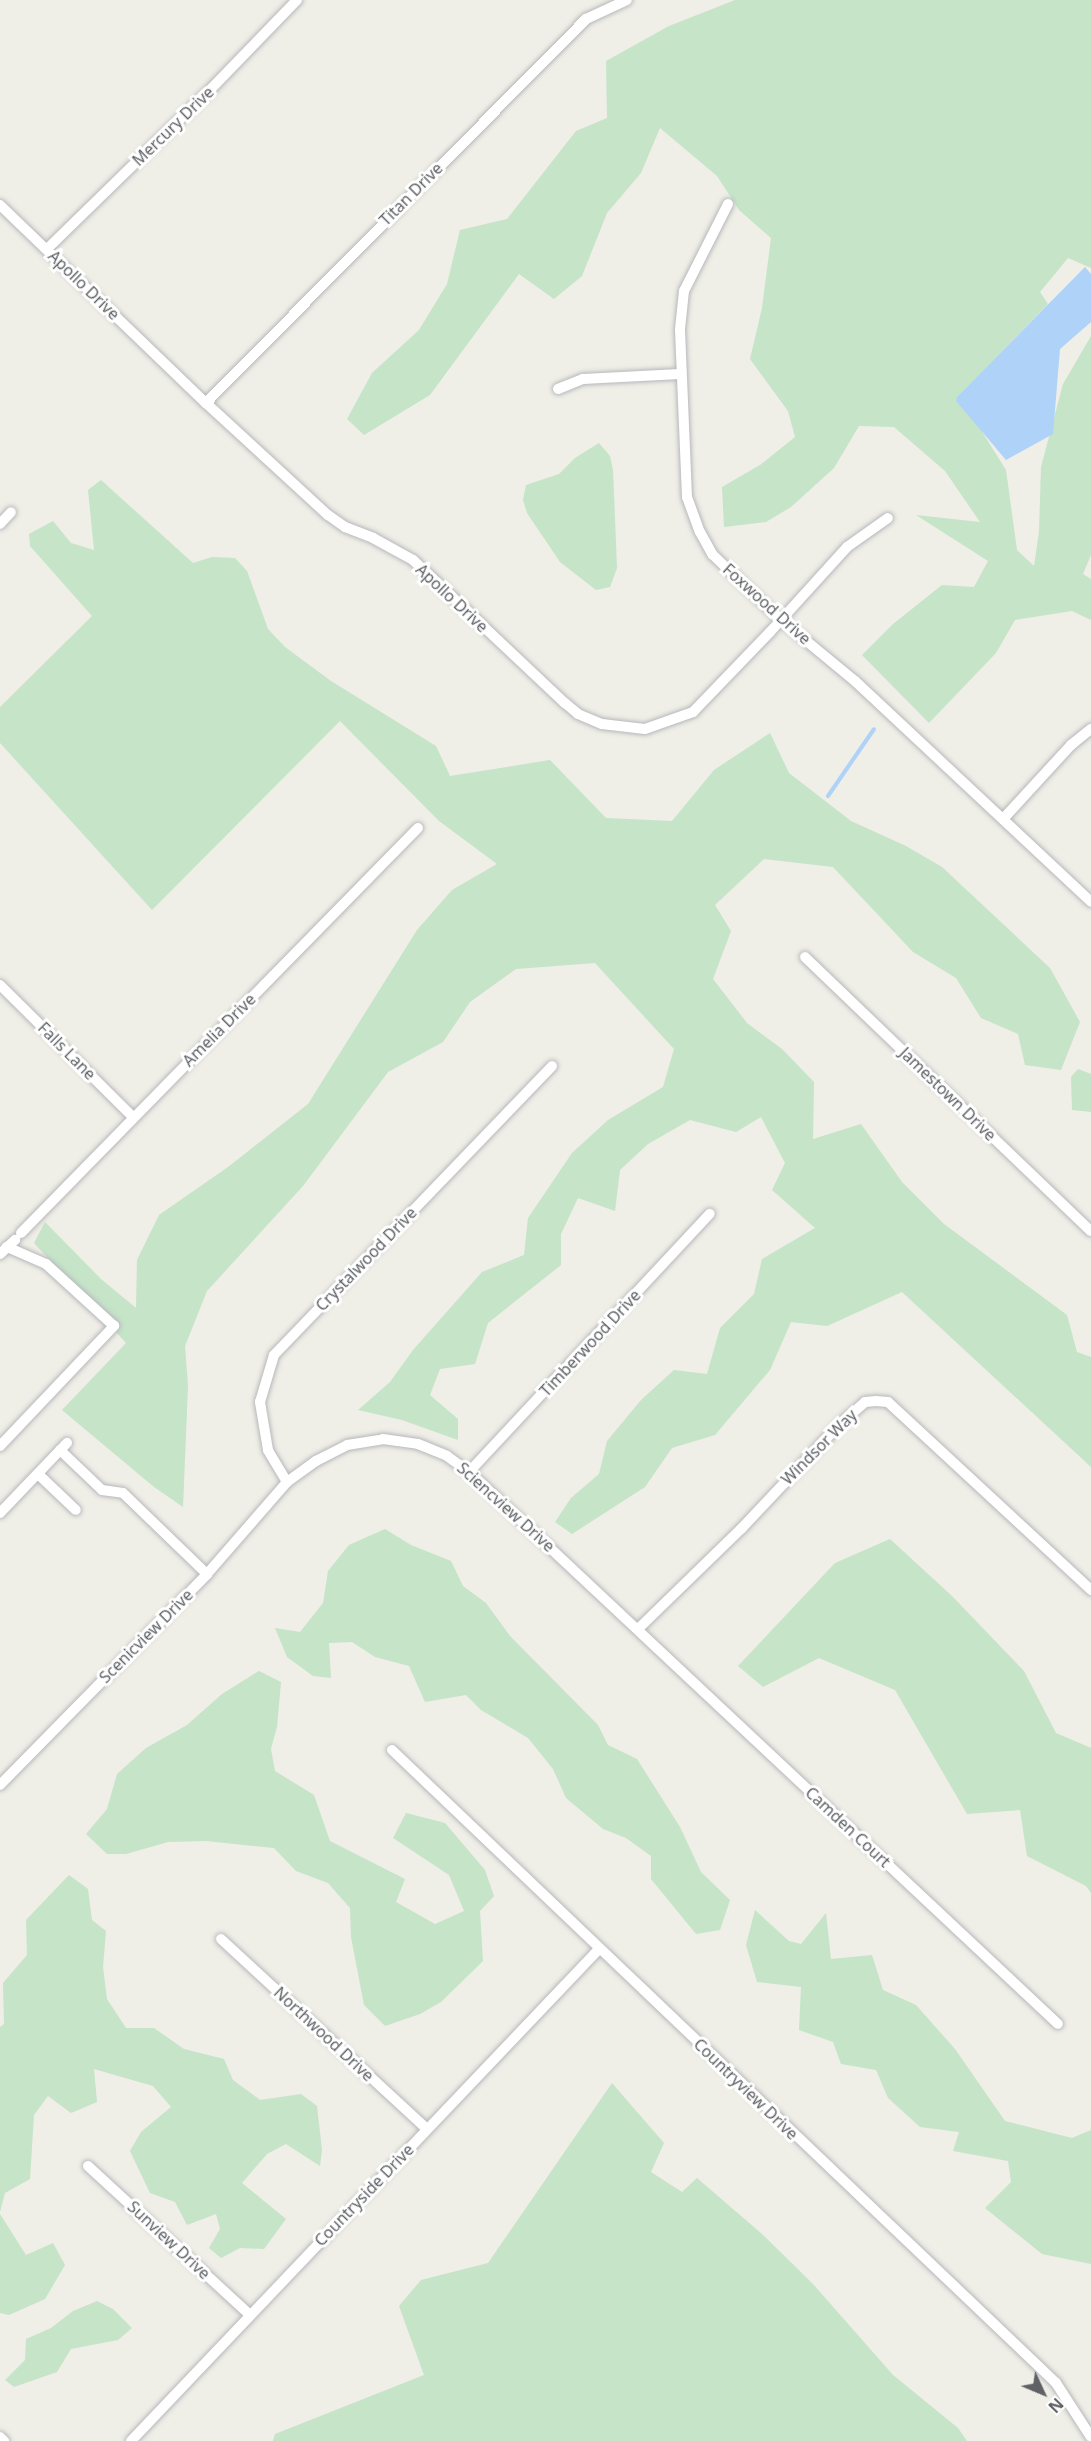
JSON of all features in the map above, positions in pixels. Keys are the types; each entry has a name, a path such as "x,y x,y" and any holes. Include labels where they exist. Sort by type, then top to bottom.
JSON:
{"street":[{"name":"Mercury Drive","path":"47,249 211,89 297,0"},
{"name":"Titan Drive","path":"206,403 586,19 627,0"},
{"name":"Foxwood Drive","path":"728,204 684,291 680,330 680,374 687,497 700,532 712,555 781,620 855,681 1004,818 1091,902"},
{"name":"Apollo Drive","path":"0,205 206,403 328,516 345,527 373,538 413,560 565,703 578,714 602,724 645,729 693,712 847,547 888,518"},
{"path":"558,389 583,379 680,374"},
{"path":"0,524 11,512"},
{"path":"1004,818 1071,744 1091,729"},
{"name":"Amelia Drive","path":"11,1244 418,828"},
{"name":"Jamestown Drive","path":"805,957 1091,1231"},
{"name":"Falls Lane","path":"0,985 133,1117"},
{"name":"Crystalwood Drive","path":"287,1482 268,1450 260,1402 274,1355 552,1066"},
{"name":"Timberwood Drive","path":"469,1472 710,1214"},
{"path":"0,1446 114,1326 46,1264 11,1244"},
{"name":"Windsor Way","path":"638,1629 741,1529 841,1423 865,1402 876,1401 888,1402 1091,1590"},
{"name":"Sciencview Drive","path":"287,1482 331,1452 347,1445 383,1439 434,1449 459,1463 638,1629"},
{"path":"0,1513 64,1446 102,1490 123,1492 207,1574"},
{"path":"38,1473 76,1510"},
{"name":"Scenicview Drive","path":"0,1785 207,1574 287,1482"},
{"name":"Camden Court","path":"638,1629 1058,2024"},
{"name":"Countryview Drive","path":"392,1750 1056,2383 1091,2437"},
{"name":"Northwood Drive","path":"221,1939 427,2130"},
{"name":"Countryside Drive","path":"131,2441 249,2314 599,1949"},
{"name":"Sunview Drive","path":"88,2166 249,2314"},
{"path":"0,2437 4,2441"}],"green space":[{"path":"735,0 1091,0 1091,268 1068,258 1040,292 1048,304 959,395 1006,470 1017,550 1034,566 1039,532 1041,467 1063,384 1091,336 1091,555 1083,574 1091,579 1091,620 1072,611 1015,620 996,653 929,723 862,655 893,624 942,585 974,587 988,561 916,515 980,522 945,471 894,427 859,426 834,468 791,507 766,522 724,527 722,487 760,465 795,437 788,411 750,359 762,308 771,238 739,210 717,176 660,128 641,173 607,213 582,276 554,299 519,274 430,395 364,435 347,419 372,373 419,330 447,284 460,230 507,219 576,131 607,118 606,61 669,26"},
{"path":"599,443 610,456 613,470 617,568 610,587 596,590 560,562 527,513 523,500 526,485 559,474 575,458"},
{"path":"101,480 193,563 212,557 235,558 247,571 268,629 285,647 331,681 436,746 450,776 550,760 606,818 672,821 714,770 770,733 789,773 851,821 906,846 942,867 1050,968 1080,1022 1061,1070 1025,1065 1018,1034 981,1018 956,978 913,952 833,867 764,859 715,905 731,931 713,979 747,1023 782,1049 814,1082 813,1139 861,1124 902,1182 944,1224 1067,1315 1077,1352 1091,1357 1091,1467 902,1292 827,1326 791,1322 770,1370 715,1435 672,1448 645,1487 572,1534 555,1522 571,1498 599,1474 607,1441 641,1400 674,1370 707,1374 720,1328 754,1294 762,1259 815,1228 772,1190 785,1163 761,1117 736,1132 690,1120 648,1144 620,1170 615,1211 578,1198 561,1234 561,1265 488,1323 475,1364 440,1369 430,1395 458,1419 458,1440 402,1420 358,1410 390,1382 413,1350 482,1272 524,1255 528,1218 572,1153 608,1120 663,1087 674,1049 595,963 516,969 470,1002 443,1042 388,1072 303,1186 207,1291 185,1346 188,1386 183,1507 154,1487 62,1410 126,1343 34,1243 45,1222 101,1279 136,1308 137,1260 159,1215 228,1167 308,1104 417,930 452,890 497,864 439,821 340,721 152,910 0,743 0,707 92,616 30,546 29,534 53,521 71,543 94,550 88,490"},
{"path":"1078,1069 1091,1074 1091,1112 1072,1110 1071,1077"},
{"path":"385,1529 411,1545 451,1561 463,1586 486,1603 510,1636 598,1725 608,1745 637,1759 680,1827 701,1872 730,1900 720,1930 696,1934 651,1879 651,1856 626,1838 603,1829 566,1798 553,1769 528,1738 481,1710 466,1695 425,1702 409,1666 375,1657 352,1642 329,1643 331,1678 313,1676 287,1657 275,1628 300,1632 323,1603 328,1571 349,1545"},
{"path":"890,1539 952,1596 1024,1671 1056,1733 1091,1748 1091,1893 1086,1886 1027,1856 1020,1810 967,1814 895,1690 819,1658 763,1687 738,1666 835,1563"},
{"path":"259,1671 281,1682 277,1727 271,1749 275,1771 314,1795 330,1841 405,1879 396,1902 435,1924 464,1911 449,1875 393,1838 406,1813 445,1823 485,1870 494,1896 480,1911 483,1961 441,2002 420,2014 385,2026 364,2005 351,1937 350,1908 328,1883 296,1871 274,1848 206,1841 168,1842 126,1854 107,1854 86,1834 107,1809 117,1774 146,1748 187,1725 222,1694"},
{"path":"69,1875 88,1889 92,1920 106,1931 103,1967 107,1999 126,2028 154,2028 184,2049 224,2059 233,2080 260,2100 301,2094 317,2106 322,2150 320,2166 286,2144 267,2154 242,2183 286,2219 264,2249 240,2248 221,2258 209,2248 220,2229 216,2214 187,2225 175,2202 150,2193 130,2151 141,2132 171,2107 153,2086 94,2069 97,2102 71,2113 48,2096 34,2115 30,2179 5,2193 0,2212 0,2027 4,2024 3,1983 27,1955 26,1920"},
{"path":"755,1910 789,1941 801,1944 826,1913 831,1959 872,1955 883,1990 916,2005 955,2049 1005,2121 1072,2138 1091,2130 1091,2264 1042,2254 985,2208 1011,2182 1008,2161 953,2151 959,2132 920,2127 888,2098 876,2070 841,2064 833,2042 799,2030 801,1987 757,1982 746,1945"},
{"path":"612,2083 664,2143 651,2172 682,2192 697,2178 762,2234 813,2284 893,2375 958,2428 967,2441 273,2441 275,2434 424,2375 399,2306 421,2280 488,2263"},
{"path":"0,2214 26,2255 53,2243 65,2265 45,2299 9,2315 0,2313"},
{"path":"97,2301 113,2309 132,2328 118,2340 71,2349 57,2372 14,2387 5,2380 25,2360 26,2339 51,2328 73,2311"}],"water":[{"path":"1085,267 1091,274 1091,322 1060,349 1053,434 1006,460 956,401 957,397"}],"waterway":[{"path":"828,796 874,729"}]}
